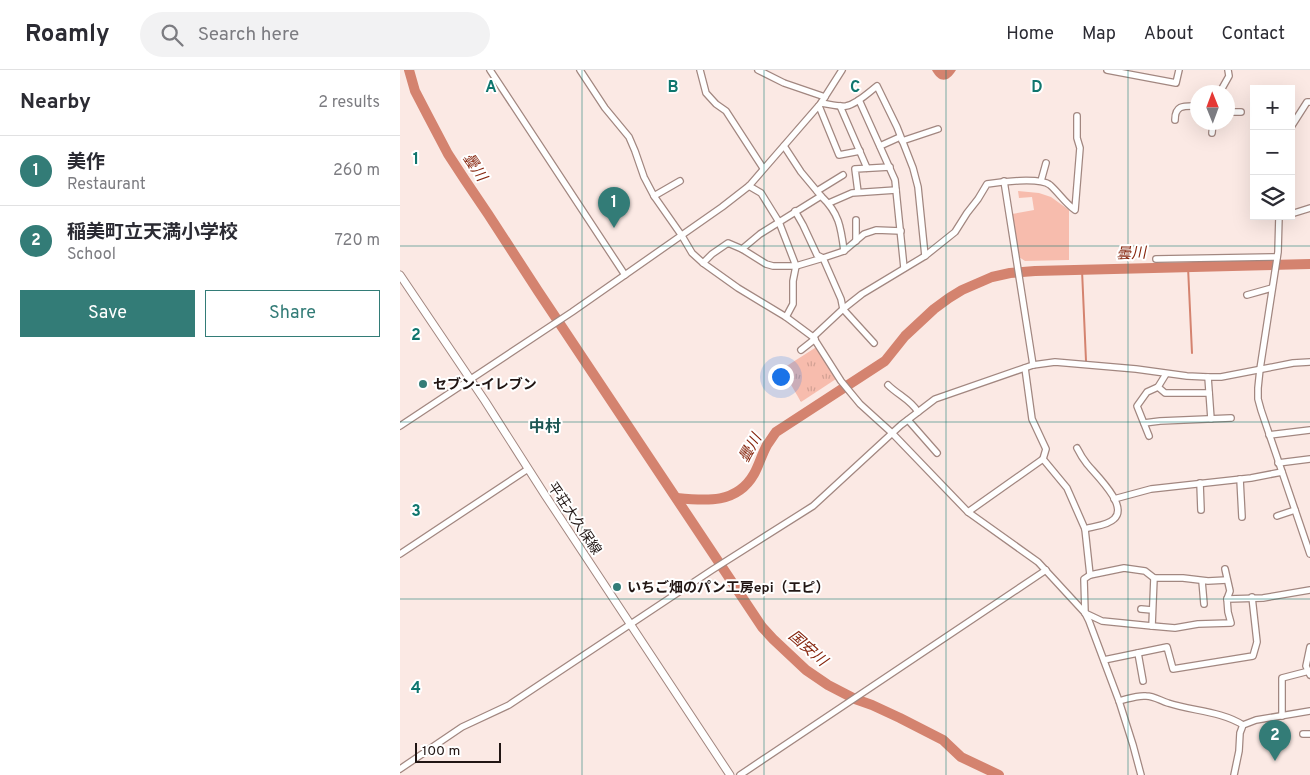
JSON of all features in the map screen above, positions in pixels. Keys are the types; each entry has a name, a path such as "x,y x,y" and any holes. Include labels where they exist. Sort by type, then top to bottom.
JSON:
{"main road":[{"name":"平荘大久保線","path":"400,275 730,775"}],"street":[{"path":"490,70 625,275"},
{"path":"580,70 605,108 629,137 644,177 654,196 692,253 738,288 814,338 846,390 892,433 968,512 1038,562 1085,613 1119,701 1141,775"},
{"path":"700,70 706,93 726,111 763,168"},
{"path":"758,70 822,102 840,106 848,106 877,86 901,139 918,186 925,256"},
{"path":"400,426 545,331 682,236 749,186 822,102 842,70"},
{"path":"1107,70 1176,83 1179,70"},
{"path":"1224,85 1229,76 1228,70"},
{"path":"859,100 895,180 904,268"},
{"path":"822,102 839,155 860,151"},
{"path":"1295,121 1307,102 1310,102"},
{"path":"840,106 867,168"},
{"path":"1175,120 1177,109 1190,106"},
{"path":"1235,112 1241,112"},
{"path":"801,350 843,309 862,294 925,256 955,232 987,184 1041,181 1048,184 1075,210 1080,148 1077,138 1077,116"},
{"path":"880,146 938,129"},
{"path":"784,146 797,167 829,203 840,224 844,250"},
{"path":"1041,181 1046,163"},
{"path":"858,192 855,169 890,167"},
{"path":"742,249 843,175"},
{"path":"654,196 680,181"},
{"path":"1004,182 1033,365"},
{"path":"749,186 761,192 779,222 796,266 793,281 793,304 786,318"},
{"path":"829,203 852,193 896,190"},
{"path":"1295,213 1310,208"},
{"path":"795,211 817,255 823,258 841,299 843,309 874,343"},
{"path":"856,220 856,241"},
{"path":"1280,220 1277,257 1260,370 1258,399 1278,463 1307,537 1310,554"},
{"path":"703,263 728,243 742,249 766,264 773,266 796,266 844,250 864,234 876,230 901,231"},
{"path":"1156,260 1277,257"},
{"path":"1247,295 1272,288"},
{"path":"400,769 462,727 509,705 712,570 813,506 892,433 935,399 1033,365 1054,362 1208,377 1221,377 1293,363 1309,364"},
{"path":"968,512 1043,459 1046,449 1030,411 1025,368"},
{"path":"1149,436 1137,406 1147,392 1158,387 1166,374"},
{"path":"1208,377 1211,419"},
{"path":"888,386 910,402 918,412"},
{"path":"1158,387 1165,393 1210,394"},
{"path":"1144,423 1231,418"},
{"path":"908,420 937,453"},
{"path":"1269,434 1310,430"},
{"path":"1077,448 1082,458 1103,481 1118,509 1118,514 1114,520 1085,530"},
{"path":"1278,463 1310,458"},
{"path":"1043,459 1067,488 1085,530 1090,575"},
{"path":"400,554 528,469"},
{"path":"1114,499 1151,489 1240,479 1282,472"},
{"path":"1240,479 1240,513"},
{"path":"1200,483 1201,510"},
{"path":"1278,516 1295,510"},
{"path":"1085,613 1084,579 1090,575 1124,568 1145,571 1154,578 1183,578 1202,581 1227,580"},
{"path":"1085,613 1102,622 1175,628 1198,624 1231,623 1227,599 1230,591 1225,569"},
{"path":"740,775 1046,570"},
{"path":"1152,626 1154,578"},
{"path":"1202,581 1204,604"},
{"path":"1227,599 1263,598 1310,590"},
{"path":"1104,660 1168,647 1173,669 1253,656 1257,642 1252,597"},
{"path":"1141,609 1152,610"},
{"path":"1282,716 1282,678 1309,673 1306,666 1310,647"},
{"path":"1138,654 1138,675 1143,681"},
{"path":"1119,701 1146,696 1208,712 1237,721 1243,725"},
{"path":"1234,775 1239,751 1240,733 1243,725 1256,720 1310,710"},
{"path":"1303,734 1310,734"}],"green space":[{"path":"1018,191 1039,193 1051,197 1069,210 1069,260 1025,261 1019,257 1012,214 1034,210 1032,197 1019,198"},
{"path":"818,346 836,379 801,402 782,369"}],"water":[{"path":"932,70 956,70 950,77 944,80 938,77"}],"waterway":[{"name":"曇川","path":"409,70 415,91 448,154 762,627 806,670 828,685 943,740 961,757 999,775"},
{"name":"曇川","path":"677,498 710,500 730,496 739,491 754,474 767,445 776,432 885,361 905,336 949,298 992,277 1035,271 1310,264"},
{"path":"1188,267 1192,353"},
{"path":"1082,270 1086,361"}],"place":[{"name":"美作","path":"614,228"},
{"name":"セブン-イレブン","path":"423,384"},
{"name":"いちご畑のパン工房epi（エピ）","path":"617,587"},
{"name":"稲美町立天満小学校","path":"1275,761"}],"district":[{"name":"中村","path":"545,426"}],"water label":[{"name":"国安川","path":"808,648"}]}
